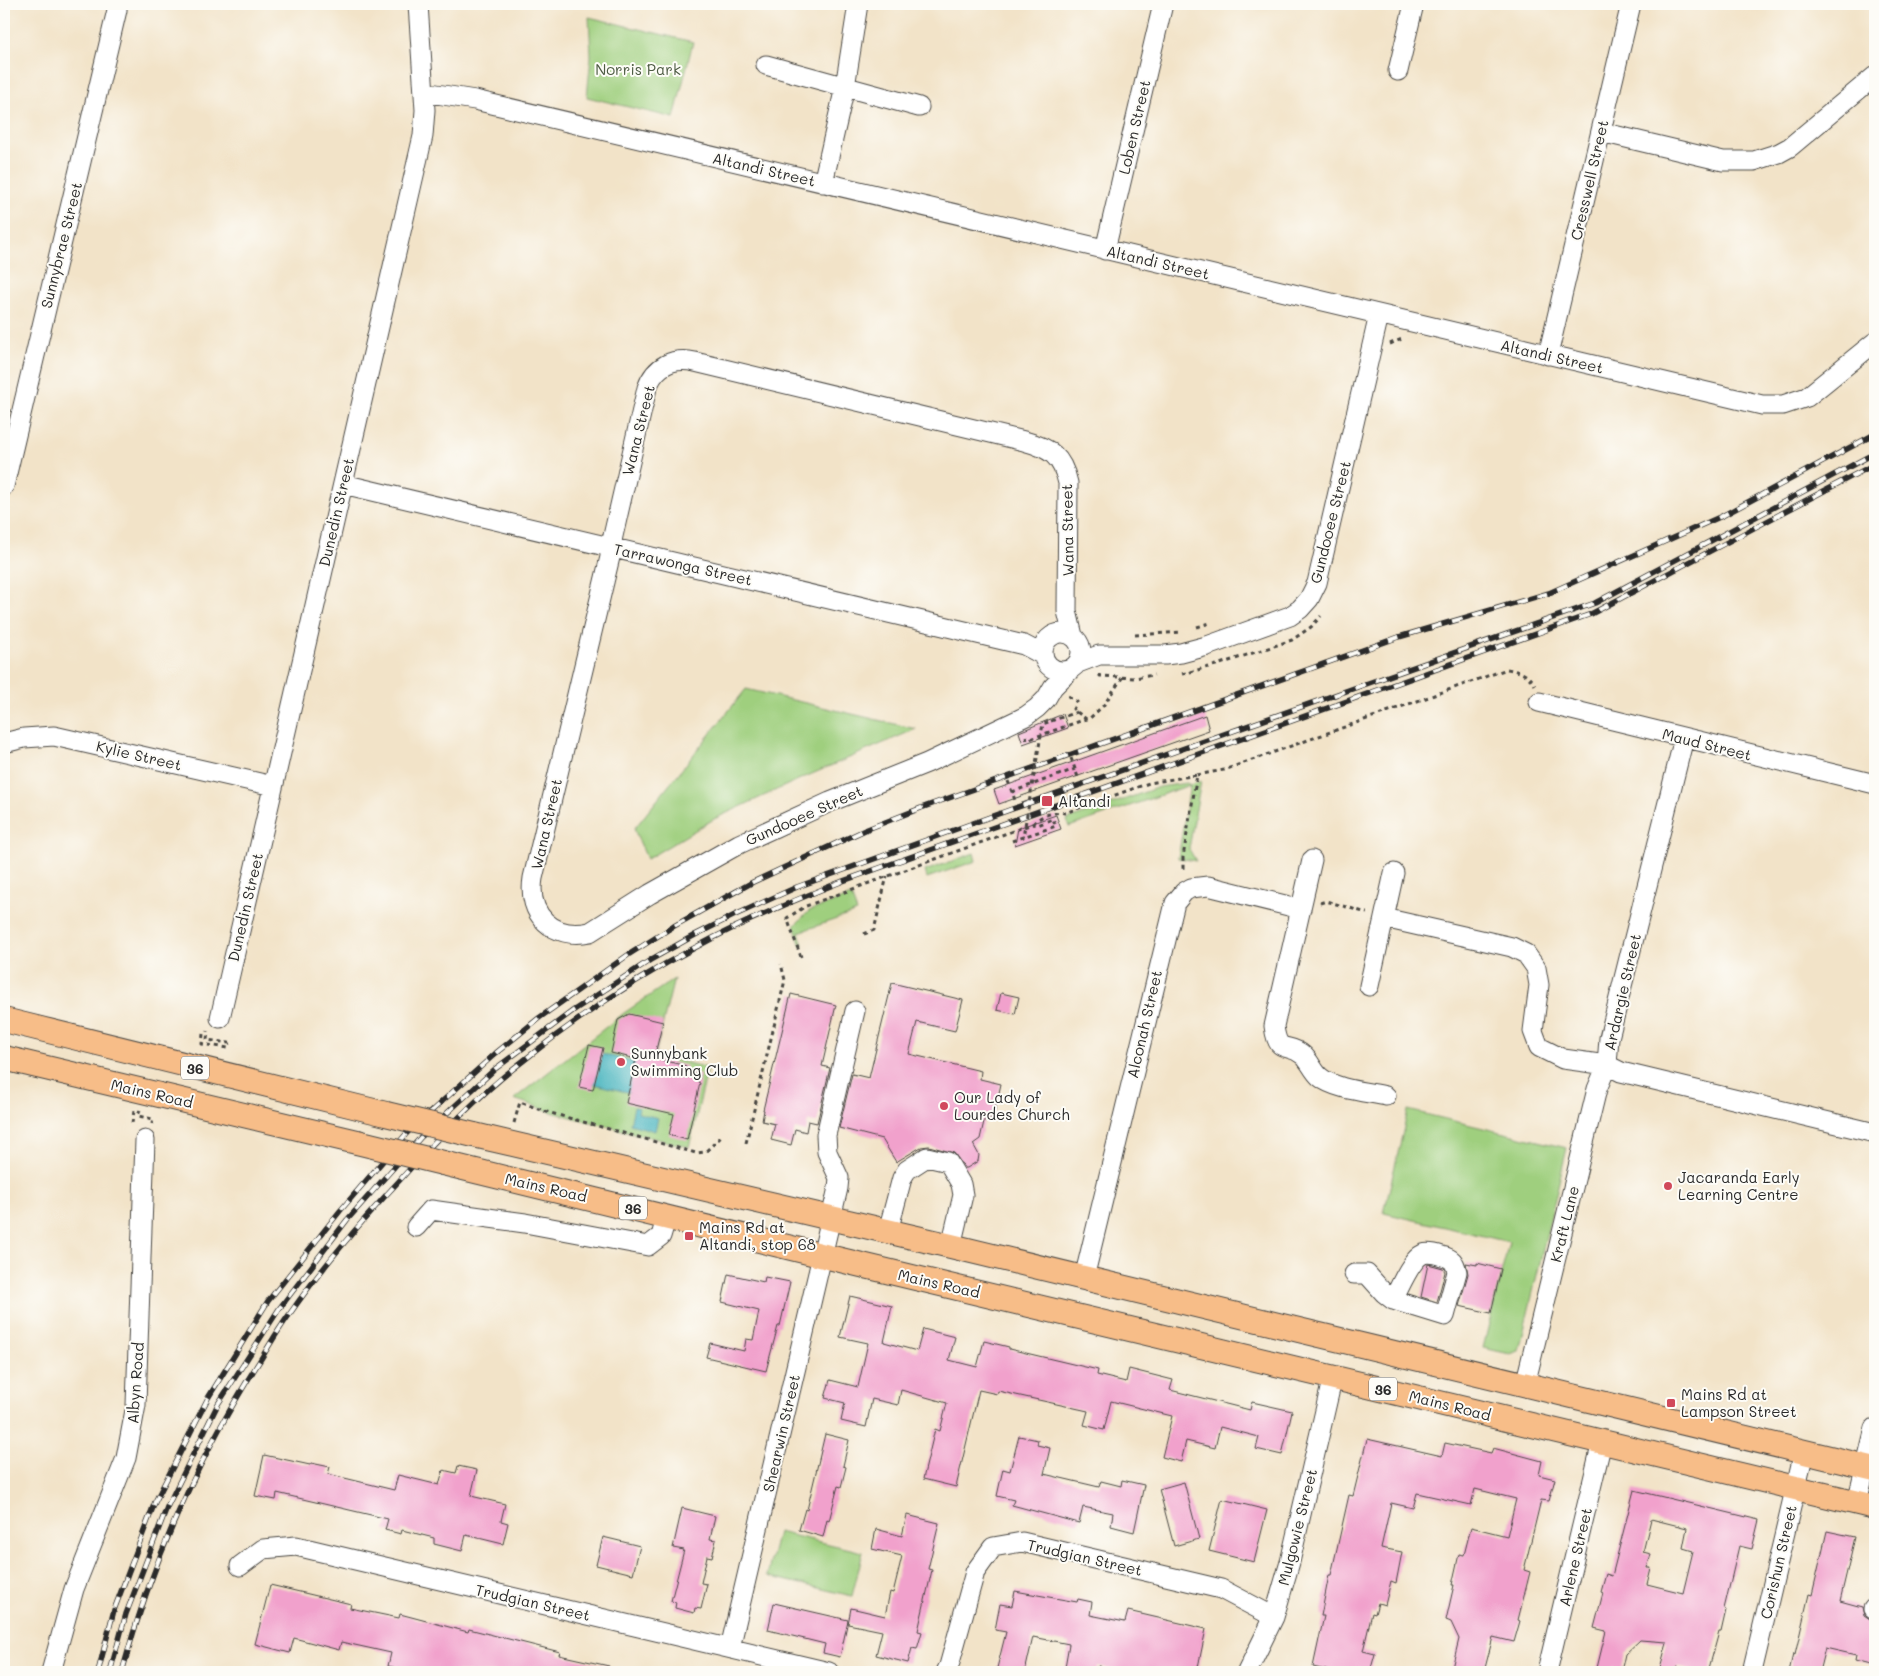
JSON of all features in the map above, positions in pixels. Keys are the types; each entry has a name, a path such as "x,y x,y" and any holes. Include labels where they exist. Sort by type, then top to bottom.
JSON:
{"main road":[{"name":"36","path":"4,1020 386,1114 832,1217 1871,1468"},
{"name":"Mains Road","path":"4,1058 1866,1504"}],"street":[{"name":"Sunnybrae Street","path":"4,486 118,10 117,4"},
{"name":"Dunedin Street","path":"220,1018 421,149 425,123 418,4"},
{"path":"823,183 845,87 858,4"},
{"name":"Loben Street","path":"1105,250 1163,4"},
{"path":"1398,71 1414,4"},
{"name":"Cresswell Street","path":"1548,355 1631,4"},
{"path":"766,65 919,107"},
{"path":"1601,132 1723,161 1754,161 1779,153 1790,147 1875,76"},
{"name":"Altandi Street","path":"424,92 475,100 1739,401 1772,406 1793,402 1806,397 1875,342"},
{"name":"Gundooee Street","path":"552,927 571,934 581,934 599,928 657,890 739,844 830,802 927,763 1026,716 1046,699 1053,687 1075,665 1099,654 1165,655 1194,650 1280,622 1300,609 1309,599 1317,583 1379,315"},
{"name":"Wana Street","path":"552,927 543,920 537,910 531,888 649,381 666,364 673,361 688,360 1032,443 1048,449 1061,463 1068,483 1067,611 1058,646"},
{"name":"Tarrawonga Street","path":"343,484 1024,645 1058,646 1066,671 1075,665"},
{"path":"1058,646 1099,654"},
{"path":"1058,646 1081,648 1081,656 1075,665"},
{"path":"1053,687 1058,646"},
{"name":"Maud Street","path":"1539,702 1875,784"},
{"name":"Kylie Street","path":"4,743 24,738 54,736 273,786"},
{"name":"Ardargie Street","path":"1684,738 1608,1038 1607,1065 1620,1072 1875,1133"},
{"path":"1312,860 1274,1026 1276,1040 1282,1047 1303,1055 1319,1076 1329,1083 1386,1096"},
{"path":"1369,986 1394,873"},
{"path":"1184,892 1191,888 1208,886 1301,909"},
{"name":"Alconah Street","path":"1084,1278 1172,909 1174,903 1184,892"},
{"path":"1384,918 1512,947 1526,954 1536,968 1538,985 1533,1031 1539,1047 1563,1059 1607,1065"},
{"name":"Shearwin Street","path":"730,1648 832,1217 839,1178 827,1152 826,1135 855,1011"},
{"name":"Kraft Lane","path":"1525,1385 1597,1089 1607,1065"},
{"name":"Albyn Road","path":"51,1672 74,1589 126,1458 136,1405 145,1140"},
{"path":"888,1231 902,1178 914,1164 927,1156 948,1162 961,1184 963,1195 951,1246"},
{"path":"416,1227 431,1210 525,1222 648,1246 660,1236 667,1216"},
{"path":"1354,1274 1367,1274 1384,1294 1393,1300"},
{"name":"Mulgowie Street","path":"1248,1672 1274,1617 1290,1562 1333,1376"},
{"path":"1866,1504 1875,1428"},
{"name":"Arlene Street","path":"1547,1672 1602,1442"},
{"name":"Corishun Street","path":"1752,1672 1804,1452"},
{"name":"Trudgian Street","path":"946,1672 975,1572 993,1547 1022,1542 1221,1589 1274,1617"},
{"name":"Trudgian Street","path":"240,1566 263,1549 296,1546 829,1672"}],"path":[{"path":"1191,630 1215,621"},
{"path":"1134,635 1186,631"},
{"path":"1032,824 1036,819 1058,812 1064,813 1149,783 1224,770 1508,669 1522,672 1533,681 1539,695 1539,702"},
{"path":"1027,740 1094,716 1122,678"},
{"path":"1053,687 1077,702 1073,709 1086,719"},
{"path":"1023,837 1043,724 1077,712"},
{"path":"1071,758 1079,780"},
{"path":"1012,792 1075,770"},
{"path":"1184,892 1183,857 1197,775"},
{"path":"1008,781 1016,803"},
{"path":"801,957 787,918 806,906 1032,824 1038,825 1054,819 1056,826 1012,841"},
{"path":"864,934 874,930 887,876"},
{"path":"1301,909 1326,901 1384,918"},
{"path":"746,1143 785,980 780,964"},
{"path":"203,1034 202,1044 228,1048 229,1043 207,1040 211,1023 220,1018"},
{"path":"514,1123 520,1102 547,1112 696,1154 704,1152 721,1137"},
{"path":"132,1124 135,1107"}],"green space":[{"name":"Norris Park","path":"589,17 693,42 674,118 587,97 591,56"},
{"path":"746,689 916,729 714,819 647,859 634,829"},
{"path":"1201,781 1189,849 1196,861 1178,858 1190,785"},
{"path":"1187,783 1190,785 1069,827 1067,820 1159,787"},
{"path":"974,853 976,861 927,878 925,871"},
{"path":"851,896 857,912 799,932 803,945 801,946 794,926 809,911"},
{"name":"Sunnybank Swimming Club","path":"674,979 655,1055 708,1068 689,1147 555,1113 514,1099 624,1013"},
{"path":"1408,1110 1567,1148 1519,1351 1510,1354 1483,1348 1509,1242 1384,1213"},
{"path":"778,1532 863,1552 852,1596 767,1576"}],"water":[{"path":"602,1054 670,1070 663,1101 594,1084"},
{"path":"634,1107 639,1108 638,1113 658,1118 655,1131 630,1124"}],"building":[{"path":"1063,714 1068,728 1023,744 1019,732"},
{"path":"1205,715 1209,730 999,804 994,790"},
{"path":"1056,815 1061,829 1015,845 1018,828"},
{"path":"892,983 963,1000 955,1031 917,1022 909,1054 981,1071 980,1079 1001,1084 993,1119 985,1117 980,1139 973,1144 979,1155 978,1161 967,1168 965,1168 954,1153 929,1146 921,1147 896,1162 882,1139 839,1128 852,1074 869,1078"},
{"path":"1001,993 1019,997 1015,1014 997,1010"},
{"path":"791,994 836,1005 822,1066 830,1068 817,1123 808,1121 806,1132 795,1129 791,1145 771,1140 775,1124 762,1121"},
{"path":"629,1014 663,1022 654,1058 686,1066 685,1071 700,1075 698,1082 700,1083 687,1140 669,1135 674,1114 626,1103 636,1059 611,1053 618,1020"},
{"path":"589,1045 603,1048 593,1090 579,1087"},
{"path":"1466,1263 1477,1265 1477,1263 1501,1269 1491,1313 1459,1306 1468,1274"},
{"path":"1428,1264 1443,1268 1445,1272 1437,1302 1421,1297"},
{"path":"728,1274 764,1282 765,1277 790,1282 780,1326 778,1326 766,1371 706,1357 710,1343 744,1351 746,1339 753,1340 759,1311 722,1302"},
{"path":"850,1296 892,1306 884,1342 917,1351 923,1329 955,1337 949,1360 977,1367 984,1341 1009,1347 1009,1349 1098,1370 1097,1375 1126,1382 1129,1369 1173,1380 1170,1390 1250,1410 1252,1402 1292,1411 1282,1455 1256,1449 1259,1437 1220,1427 1215,1448 1186,1441 1181,1462 1162,1457 1172,1416 1111,1401 1104,1430 1084,1425 1088,1411 998,1391 997,1394 979,1390 956,1487 923,1479 935,1429 940,1431 947,1403 901,1390 898,1405 872,1399 866,1427 841,1421 845,1403 825,1398 830,1380 858,1387 868,1343 840,1337"},
{"path":"825,1434 849,1440 843,1466 846,1467 841,1487 838,1486 823,1537 799,1530 805,1509 807,1510"},
{"path":"1019,1436 1038,1440 1037,1445 1050,1448 1044,1474 1099,1487 1101,1481 1121,1486 1122,1480 1144,1485 1134,1532 1111,1526 1113,1513 1083,1507 1079,1523 1012,1505 1014,1500 997,1496 1003,1469 1010,1471"},
{"path":"1367,1439 1442,1456 1445,1443 1491,1453 1493,1448 1542,1461 1539,1475 1555,1479 1549,1501 1541,1500 1524,1570 1530,1572 1514,1642 1493,1637 1484,1672 1451,1672 1459,1639 1451,1622 1446,1620 1454,1585 1452,1585 1459,1554 1464,1555 1471,1527 1507,1536 1516,1499 1475,1489 1471,1505 1417,1493 1413,1508 1391,1503 1381,1548 1402,1552 1396,1583 1391,1581 1385,1605 1378,1603 1375,1614 1372,1613 1363,1651 1375,1654 1370,1672 1334,1672 1313,1667 1324,1616 1321,1616 1329,1575 1331,1575 1349,1495 1353,1496"},
{"path":"264,1455 310,1465 311,1463 330,1467 328,1474 394,1490 398,1475 439,1485 443,1470 456,1473 458,1466 477,1470 471,1496 505,1504 501,1521 508,1523 503,1544 466,1535 462,1551 434,1544 434,1538 402,1530 401,1534 385,1530 388,1519 277,1493 276,1500 255,1496"},
{"path":"1184,1482 1199,1539 1174,1546 1159,1489"},
{"path":"1634,1490 1759,1520 1752,1549 1739,1546 1724,1609 1726,1610 1721,1632 1719,1632 1708,1672 1677,1667 1676,1672 1659,1672 1667,1642 1640,1640 1625,1654 1621,1672 1596,1672 1606,1631 1594,1628 1606,1574 1612,1576","holes":["1651,1519 1687,1528 1683,1548 1693,1551 1683,1593 1647,1584 1651,1568 1647,1568 1651,1554 1643,1552"]},
{"path":"1222,1499 1267,1510 1254,1562 1209,1551"},
{"path":"682,1508 715,1516 710,1539 716,1540 712,1557 707,1556 701,1583 707,1584 701,1609 695,1608 694,1613 675,1608 676,1602 671,1601 684,1550 673,1548"},
{"path":"907,1515 939,1523 928,1569 932,1570 918,1631 922,1632 917,1649 912,1648 908,1663 876,1655 882,1631 848,1624 851,1608 885,1616 890,1592 893,1593 902,1556 872,1549 876,1529 902,1536"},
{"path":"1827,1531 1855,1537 1840,1601 1862,1607 1864,1616 1875,1621 1875,1665 1855,1660 1856,1655 1825,1648 1819,1672 1789,1672 1793,1654 1795,1655 1809,1594 1812,1595"},
{"path":"603,1537 640,1546 633,1574 596,1565"},
{"path":"270,1585 351,1604 350,1608 399,1618 400,1614 468,1632 469,1629 560,1652 559,1655 609,1666 608,1672 414,1672 388,1666 391,1653 341,1642 339,1650 294,1638 290,1653 255,1644"},
{"path":"1015,1591 1077,1602 1078,1599 1092,1602 1090,1615 1125,1622 1128,1611 1206,1629 1197,1672 1125,1672 1098,1666 1097,1672 1090,1672 1065,1667 1069,1644 1033,1637 1025,1672 996,1672 1006,1632 995,1630 1000,1604 1012,1606"},
{"path":"774,1603 848,1620 840,1657 823,1653 825,1644 768,1630"}],"railway":[{"path":"98,1672 114,1610 155,1502 208,1398 268,1301 340,1211 407,1133 496,1053 539,1018 628,955 674,926 753,882 865,830 921,808 1399,637 1549,593 1722,516 1875,434"},
{"path":"110,1672 126,1614 167,1507 218,1404 279,1309 347,1220 421,1137 495,1069 574,1010 652,959 695,935 797,887 1595,603 1875,453"},
{"path":"122,1672 147,1590 178,1512 196,1473 237,1399 285,1321 342,1246 443,1133 506,1074 587,1013 654,970 717,936 843,881 1591,614 1875,464"}],"place":[{"name":"Altandi","path":"1047,801"},
{"name":"Sunnybank Swimming Club","path":"621,1062"},
{"name":"Our Lady of Lourdes Church","path":"944,1106"},
{"name":"Jacaranda Early Learning Centre","path":"1668,1186"},
{"name":"Mains Rd at Altandi, stop 68","path":"689,1236"},
{"name":"Mains Rd at Lampson Street","path":"1671,1403"}]}
